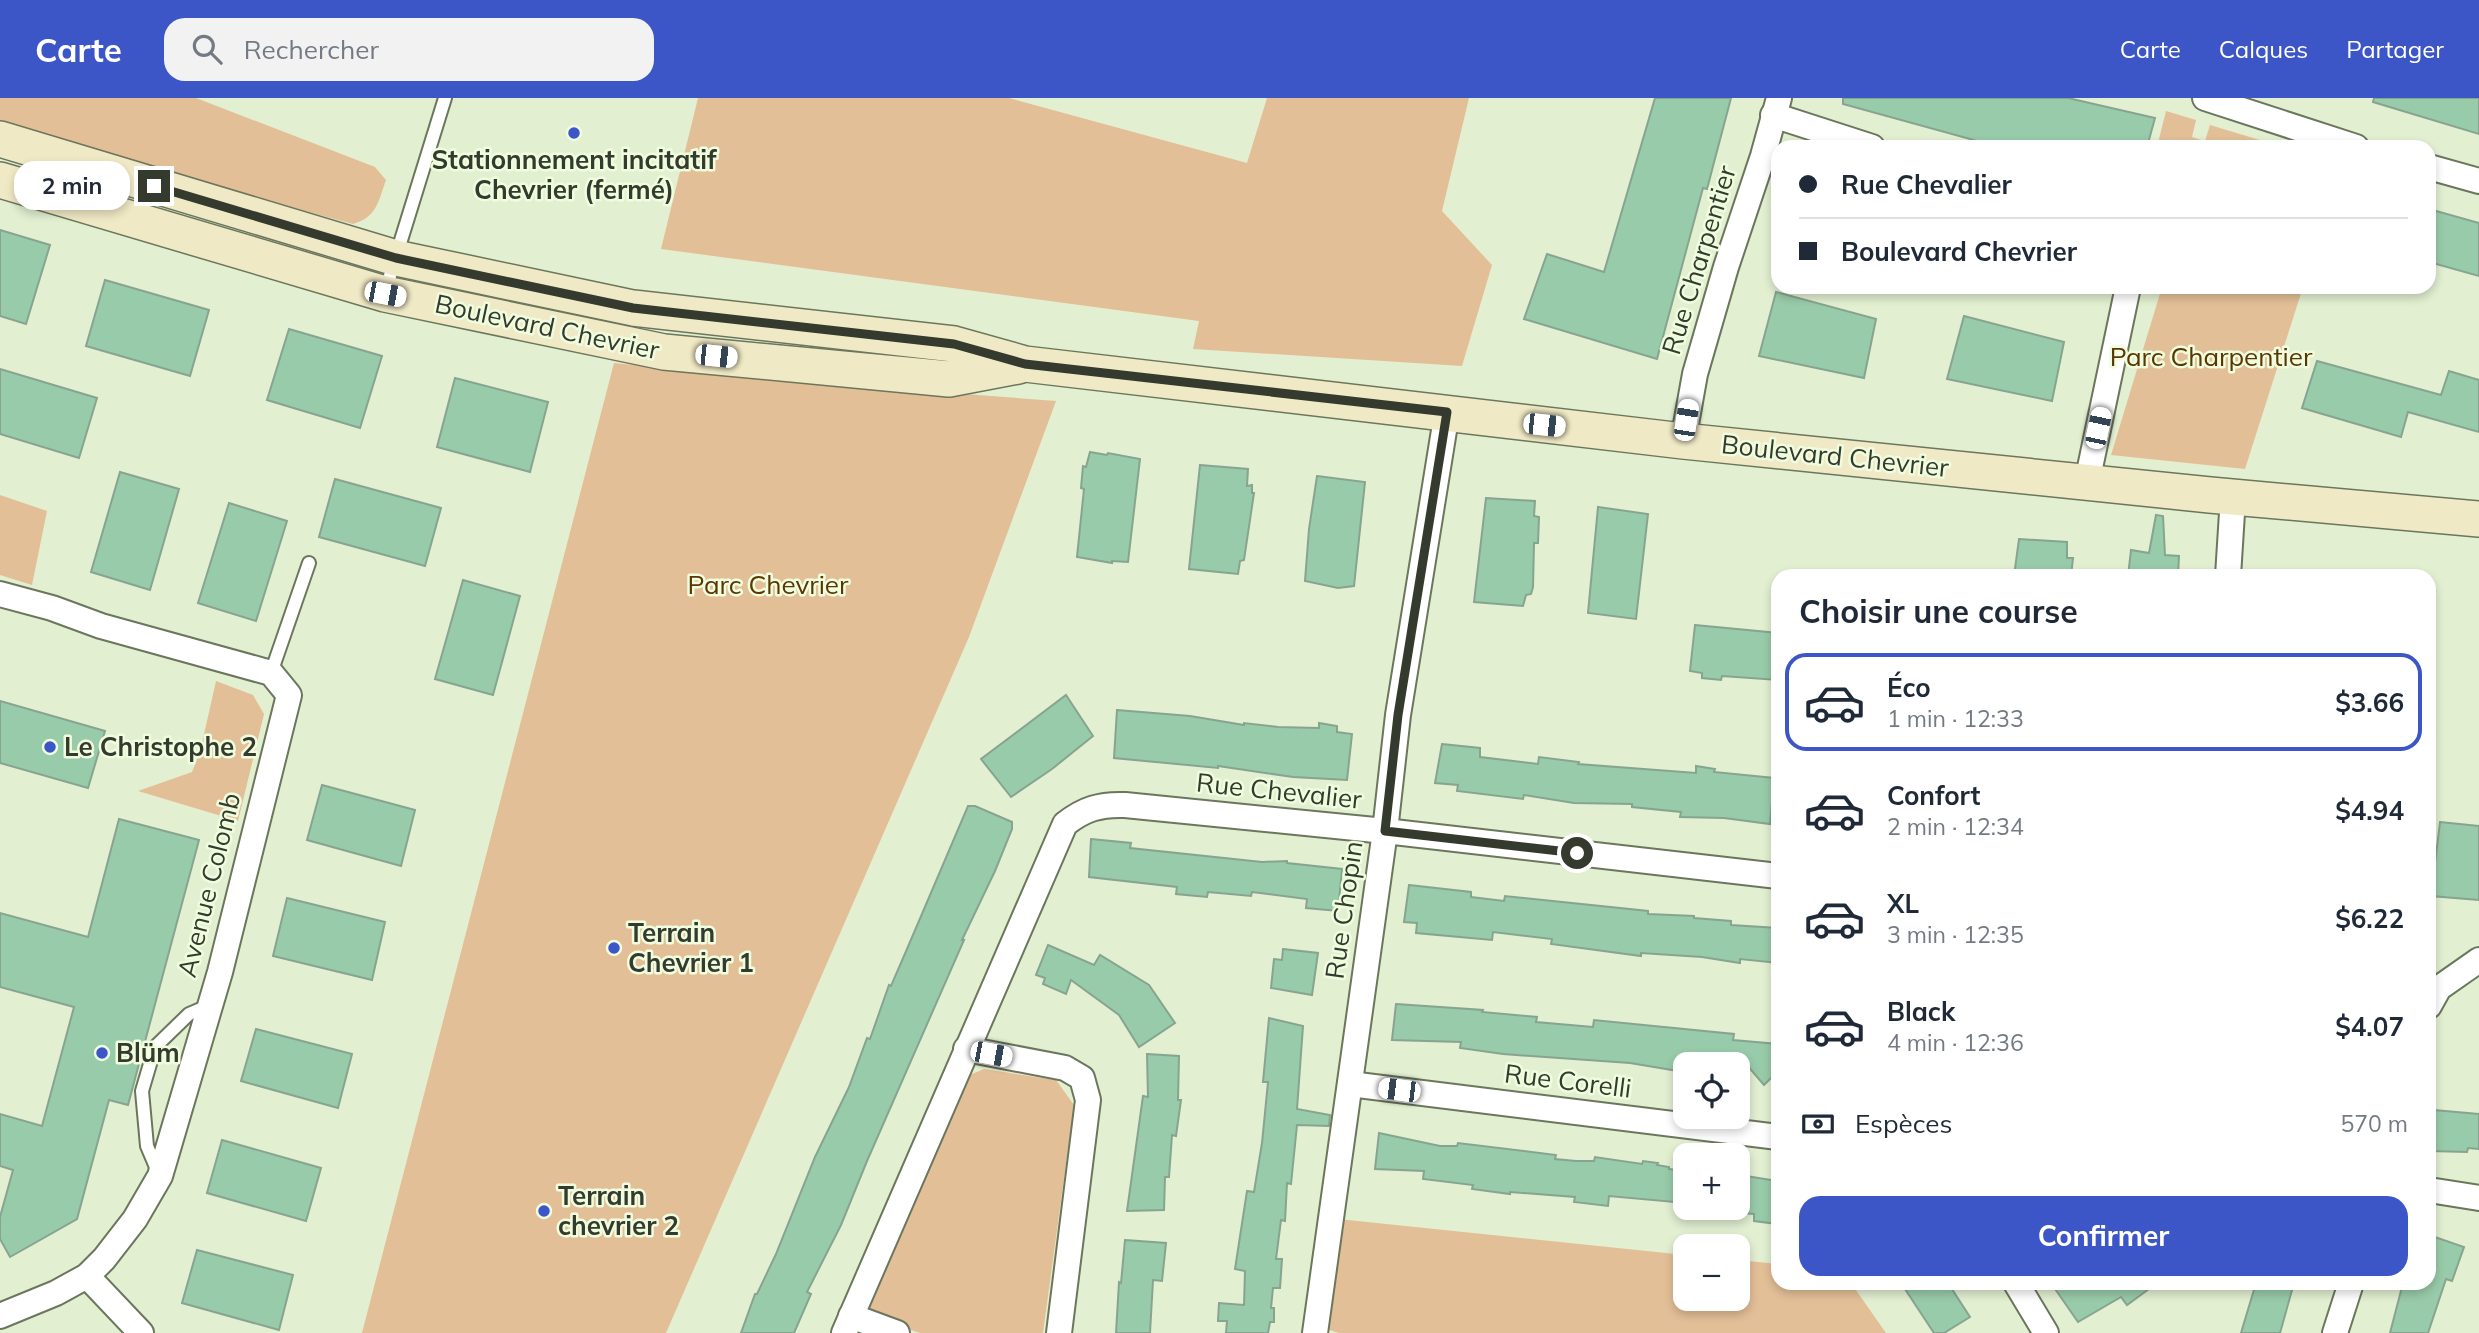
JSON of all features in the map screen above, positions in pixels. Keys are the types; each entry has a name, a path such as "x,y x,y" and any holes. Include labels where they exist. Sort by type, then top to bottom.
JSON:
{"street":[{"path":"2205,98 2334,140"},
{"path":"1776,107 1855,140"},
{"name":"Rue Charpentier","path":"1683,441 1695,374 1776,107"},
{"name":"Boulevard Chevrier","path":"0,139 583,316"},
{"path":"2436,169 2479,181"},
{"name":"Boulevard Chevrier","path":"0,180 385,294 583,316 633,308 954,344 1025,364 1683,441 2479,519"},
{"path":"2087,482 2127,294"},
{"name":"Rue Chopin","path":"1315,1333 1385,831 1398,715 1447,412"},
{"path":"2228,569 2233,497"},
{"path":"0,594 52,608 101,626 271,673"},
{"name":"Avenue Colomb","path":"0,1316 56,1293 87,1276 135,1219 160,1176 220,972 289,695 271,673"},
{"name":"Rue Chevalier","path":"897,1333 847,1325 1065,824 1082,811 1104,804 1125,805 1385,831 1771,875"},
{"path":"2436,993 2439,988 2479,960"},
{"path":"966,1049 1065,1068 1082,1078 1088,1100 1059,1333"},
{"name":"Rue Corelli","path":"1350,1084 1771,1136"},
{"path":"2436,1191 2479,1198"},
{"path":"87,1276 141,1333"},
{"path":"2020,1290 2046,1333"},
{"path":"2335,1333 2349,1290"}],"lane":[{"path":"385,294 445,98"},
{"path":"271,673 309,563"},
{"path":"160,1176 147,1146 142,1091 155,1048 189,1014 210,1005"}],"green space":[{"path":"0,98 196,98 375,167 386,180 372,213 353,224 223,189 0,121"},
{"path":"698,98 1009,98 1247,163 1267,98 1469,98 1442,211 1492,265 1462,366 1193,349 1199,321 661,249"},
{"path":"2166,111 2196,120 2192,137 2202,140 2159,140"},
{"path":"2210,125 2260,140 2205,140"},
{"name":"Parc Charpentier","path":"2160,294 2301,294 2245,469 2111,455"},
{"name":"Parc Chevrier","path":"614,363 806,382 1056,401 969,637 666,1333 362,1333"},
{"path":"0,495 47,511 32,585 0,575"},
{"path":"216,681 253,695 264,714 238,821 138,791 192,772 200,752"},
{"path":"984,1069 1056,1080 1074,1105 1043,1333 920,1333 858,1312 965,1077"},
{"path":"1338,1219 1673,1254 1673,1311 1750,1311 1750,1261 1771,1263 1771,1290 1856,1290 1886,1333 1339,1333 1323,1328"}],"building":[{"path":"1655,98 1731,98 1707,189 1703,188 1657,359 1524,319 1547,254 1604,272"},
{"path":"1843,98 2068,98 2155,118 2149,140 1974,140 1843,104"},
{"path":"2374,98 2479,98 2479,134 2373,102"},
{"path":"2436,211 2479,223 2479,276 2436,264"},
{"path":"0,230 50,245 26,324 0,316"},
{"path":"105,280 209,310 190,376 86,346"},
{"path":"1775,294 1876,319 1864,378 1759,356"},
{"path":"1964,316 2064,342 2052,401 1947,379"},
{"path":"289,329 382,356 360,428 267,400"},
{"path":"2317,361 2441,395 2449,371 2479,380 2479,432 2408,412 2401,437 2302,408"},
{"path":"0,369 97,398 79,458 0,434"},
{"path":"455,378 548,402 530,472 437,447"},
{"path":"1090,452 1140,459 1128,562 1112,563 1077,557 1084,489 1081,488 1083,466 1086,467"},
{"path":"1200,465 1248,469 1247,486 1252,485 1254,493 1244,560 1240,561 1238,574 1189,569"},
{"path":"120,472 179,489 150,590 91,572"},
{"path":"1317,476 1365,482 1354,586 1338,588 1305,581"},
{"path":"335,479 441,508 425,566 319,537"},
{"path":"1486,498 1535,501 1534,516 1539,517 1538,543 1534,543 1533,587 1531,594 1526,595 1523,606 1474,602"},
{"path":"229,503 287,521 256,621 198,603"},
{"path":"1598,507 1648,514 1636,619 1588,613"},
{"path":"2156,515 2163,516 2165,555 2179,556 2178,569 2129,569 2131,550 2149,553"},
{"path":"2019,539 2067,542 2067,558 2073,558 2072,569 2015,569"},
{"path":"463,580 520,596 493,695 435,679"},
{"path":"1695,625 1771,632 1771,680 1722,676 1721,680 1702,678 1702,673 1690,671"},
{"path":"1066,695 1093,736 1011,797 981,759"},
{"name":"Le Christophe 2","path":"0,701 105,731 88,788 0,763"},
{"path":"1117,710 1190,716 1244,725 1319,728 1319,723 1337,726 1337,732 1352,734 1347,780 1114,758"},
{"path":"1442,744 1480,748 1480,757 1538,764 1539,757 1579,762 1578,764 1696,773 1696,766 1715,769 1714,772 1771,778 1770,824 1724,818 1680,817 1681,812 1632,807 1632,804 1574,803 1524,795 1523,799 1457,791 1458,785 1435,783"},
{"path":"322,785 415,810 401,866 307,840"},
{"path":"968,806 975,806 1012,822 1012,829 995,871 962,940 841,1225 807,1292 811,1294 794,1333 741,1333 755,1294 776,1254 815,1157 849,1087 867,1038 870,1039 889,985 891,986"},
{"name":"Blüm","path":"119,819 199,840 128,1105 109,1100 77,1219 10,1257 0,1239 0,1217 13,1170 0,1166 0,1114 42,1126 74,1007 0,987 0,913 88,937"},
{"path":"2440,822 2479,826 2479,900 2436,896 2436,855"},
{"path":"1091,839 1131,843 1130,848 1262,862 1287,861 1342,869 1338,911 1306,908 1307,899 1252,892 1251,896 1208,892 1207,897 1176,894 1177,887 1089,877"},
{"path":"1409,885 1471,892 1471,897 1504,901 1505,896 1648,911 1648,914 1694,916 1731,921 1731,925 1771,928 1771,962 1740,959 1740,963 1702,957 1641,953 1641,956 1551,944 1552,939 1493,932 1492,940 1416,933 1417,923 1404,922"},
{"path":"287,898 385,922 372,980 273,956"},
{"path":"1048,945 1094,965 1100,955 1149,985 1175,1023 1139,1047 1119,1015 1071,980 1066,994 1043,984 1045,978 1036,975"},
{"path":"1283,949 1318,953 1312,995 1271,988 1274,959 1282,960"},
{"path":"1396,1004 1483,1010 1482,1012 1537,1017 1536,1022 1593,1027 1594,1020 1734,1034 1733,1040 1771,1043 1771,1078 1764,1085 1750,1069 1750,1052 1673,1052 1673,1070 1630,1063 1503,1054 1460,1048 1461,1042 1392,1040"},
{"path":"1269,1018 1303,1026 1297,1109 1330,1115 1329,1126 1297,1125 1291,1184 1287,1183 1285,1221 1281,1220 1276,1259 1282,1259 1280,1288 1273,1288 1271,1308 1274,1308 1274,1322 1270,1322 1268,1333 1226,1333 1227,1321 1218,1321 1219,1303 1244,1305 1245,1271 1235,1269 1247,1191 1254,1192 1262,1143 1268,1082 1263,1082"},
{"path":"256,1029 352,1054 338,1108 241,1081"},
{"path":"1147,1054 1179,1056 1178,1100 1181,1100 1176,1136 1172,1135 1169,1177 1165,1177 1164,1210 1127,1211 1143,1096 1148,1097"},
{"path":"2436,1110 2479,1114 2479,1149 2468,1148 2467,1152 2436,1151"},
{"path":"1379,1133 1440,1146 1457,1146 1458,1143 1556,1155 1555,1159 1594,1161 1595,1157 1642,1164 1643,1161 1658,1163 1657,1165 1673,1170 1673,1202 1609,1196 1608,1206 1574,1202 1575,1197 1472,1189 1473,1185 1423,1179 1424,1171 1375,1169"},
{"path":"222,1140 321,1168 306,1221 207,1193"},
{"path":"1750,1177 1771,1180 1771,1223 1754,1221 1754,1214 1750,1214"},
{"path":"2436,1237 2464,1247 2452,1281 2446,1279 2428,1333 2390,1333 2401,1290 2436,1290"},
{"path":"1125,1240 1166,1243 1162,1281 1153,1280 1150,1333 1116,1333"},
{"path":"197,1250 293,1275 279,1330 182,1303"},
{"path":"1906,1290 1953,1290 1970,1317 1944,1333 1934,1333"},
{"path":"2056,1290 2147,1290 2127,1305 2121,1297 2078,1322"},
{"path":"2254,1290 2292,1290 2280,1333 2241,1333"}],"place":[{"name":"Stationnement incitatif Chevrier (fermé)","path":"574,133"},
{"name":"Le Christophe 2","path":"50,747"},
{"name":"Terrain Chevrier 1","path":"614,948"},
{"name":"Blüm","path":"102,1053"},
{"name":"Terrain chevrier 2","path":"544,1211"}],"route":[{"path":"154,186 396,258 633,308 954,344 1025,364 1447,412 1398,715 1385,831 1577,853"}]}
